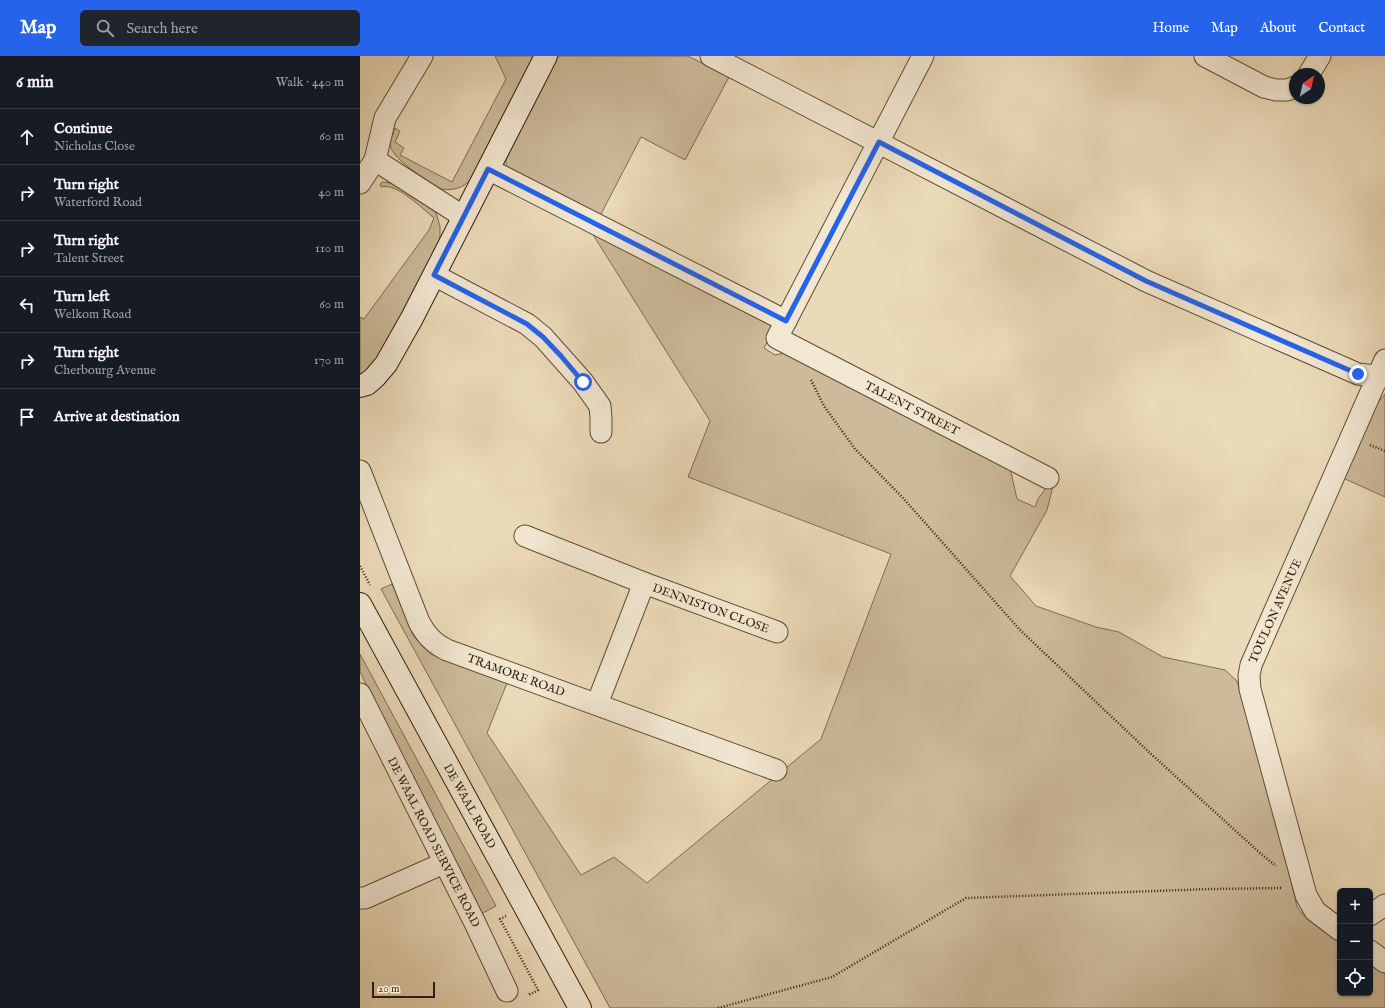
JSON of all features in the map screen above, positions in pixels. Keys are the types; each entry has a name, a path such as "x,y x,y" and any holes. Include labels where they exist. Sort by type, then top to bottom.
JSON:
{"main road":[{"path":"360,386 367,384 381,371 412,318 546,56"},
{"name":"DE WAAL ROAD","path":"363,608 580,1008"}],"street":[{"path":"360,183 375,160 385,118 422,56"},
{"path":"710,56 1146,281 1358,374 1383,371"},
{"path":"781,329 923,56"},
{"path":"1205,56 1264,87 1276,90 1289,89"},
{"path":"1313,68 1320,56"},
{"path":"375,160 464,217"},
{"name":"TALENT STREET","path":"488,169 781,329 803,351 1048,478"},
{"path":"434,275 527,324 543,337 583,382 600,406 602,418 600,432"},
{"name":"TOULON AVENUE","path":"1337,928 1315,910 1309,903 1303,887 1249,682 1250,670 1383,371"},
{"name":"TRAMORE ROAD","path":"360,471 419,622 430,640 438,646 776,770"},
{"name":"DENNISTON CLOSE","path":"525,536 644,583 777,632"},
{"name":"DENNISTON CLOSE","path":"597,704 644,583"},
{"name":"DE WAAL ROAD SERVICE ROAD","path":"360,694 507,991"},
{"path":"360,898 365,898 444,863"},
{"path":"1373,913 1385,905"},
{"path":"1373,953 1385,962"}],"path":[{"path":"803,351 807,370 824,406 855,449 903,498 1020,630 1150,753 1278,868"},
{"path":"718,1008 832,977 966,898 1303,887"}],"shaded area":[{"path":"495,56 535,56 472,179 465,185 458,188 450,190 441,189 419,175 395,155 391,148 390,142 395,128 400,131 395,142 404,148 400,155 452,182 506,79"},
{"path":"558,56 688,56 729,77 685,160 641,137 599,218 509,171 506,164 506,157"},
{"path":"382,182 397,184 436,213 440,226 440,241 408,305 375,363 365,372 360,374 360,317 364,319 429,230 434,218 401,192 394,188 381,187 380,184"},
{"path":"592,233 772,325 772,333 764,348 775,355 790,352 1010,468 1017,499 1035,507 1038,499 1049,484 1053,486 1047,510 1010,576 1036,606 1096,627 1119,632 1163,657 1225,670 1237,681 1281,837 1297,907 1303,915 1337,941 1337,996 1373,996 1373,966 1385,974 1385,1008 610,1008 381,589 392,584 413,635 431,654 507,683 487,733 581,875 614,857 647,883 821,739 891,554 688,477 710,421"},
{"path":"1385,394 1385,497 1343,478 1378,402"},
{"path":"360,654 496,906 481,914 360,672"}],"route":[{"path":"583,382 543,337 527,324 434,275 488,169 786,321 879,142 1146,281 1358,374"}]}
